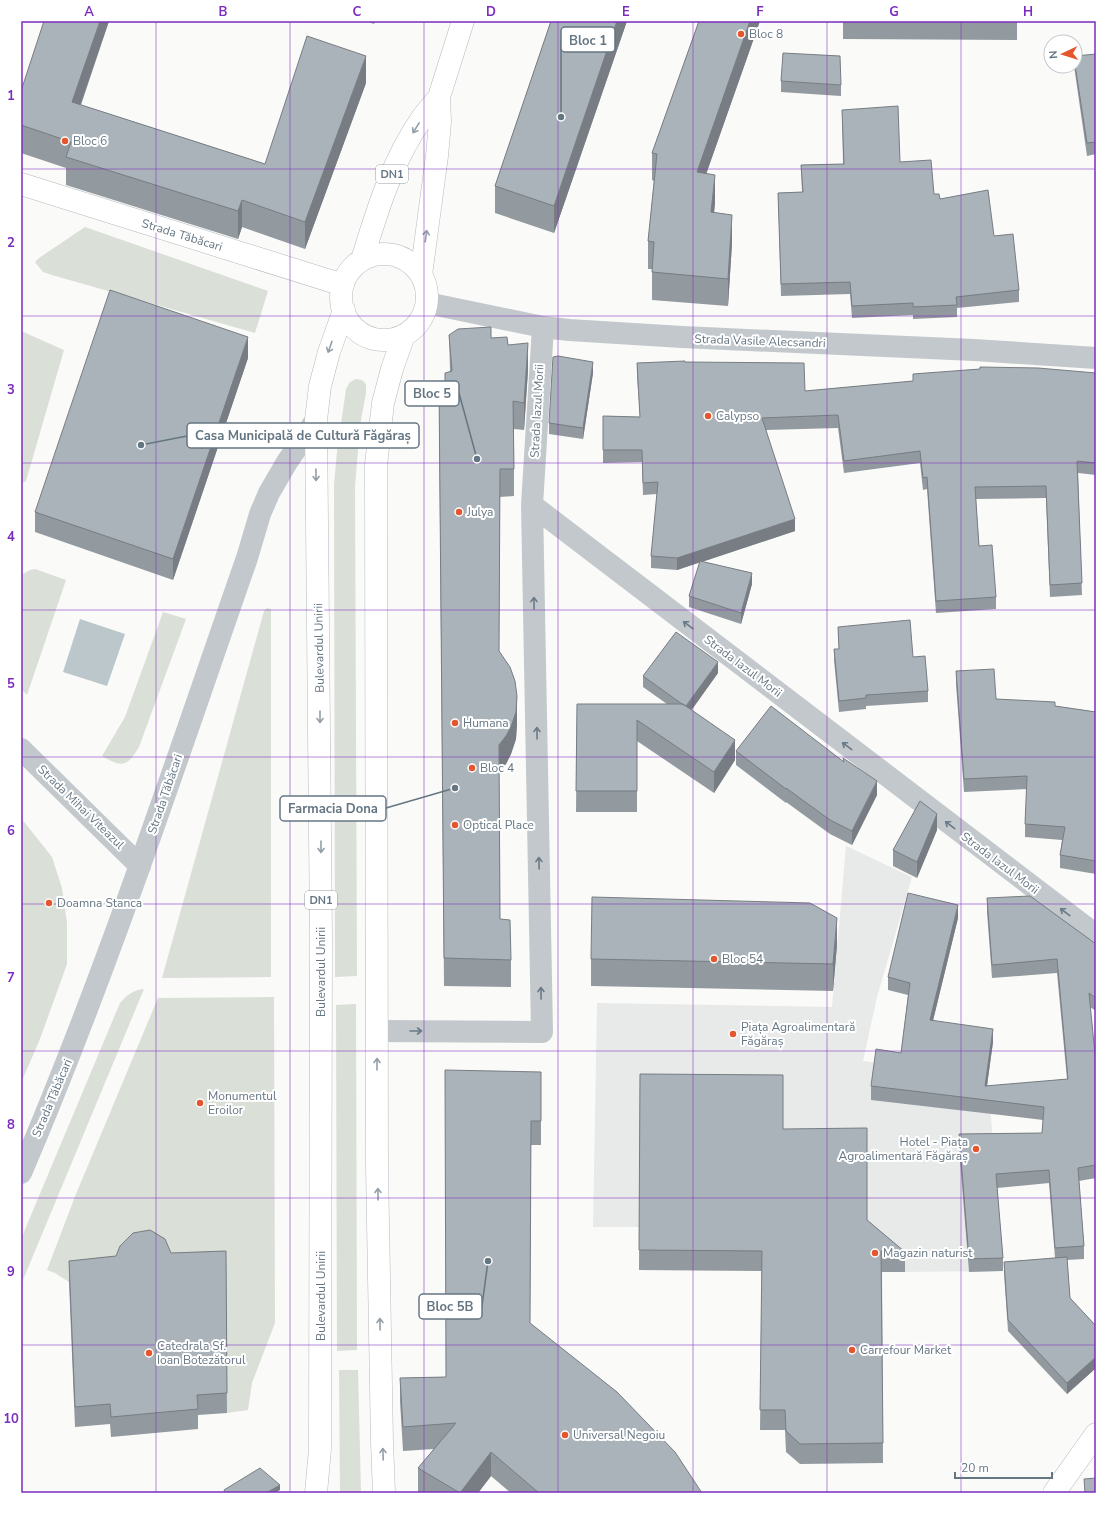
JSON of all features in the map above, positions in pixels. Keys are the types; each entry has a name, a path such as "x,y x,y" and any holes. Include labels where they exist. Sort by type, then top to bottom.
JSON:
{"main road":[{"name":"DN1","path":"421,275 437,156 440,122 439,97 463,21"},
{"name":"DN1","path":"362,260 375,217 389,179 411,136 422,118 439,97"},
{"name":"Strada Tăbăcari","path":"21,184 343,285"},
{"name":"DN1","path":"387,254 400,257 412,264 421,275 426,288 427,303 423,315 416,327 404,335 391,340 377,339 366,336 356,329 349,321 344,310 342,299 343,285 354,267 362,260 373,255 387,254"},
{"name":"Bulevardul Unirii","path":"316,1493 320,1449 321,936 316,420 320,386 329,352 344,310"},
{"name":"DN1","path":"384,1493 378,1230 376,465 383,403 392,369 404,335"},
{"path":"1054,1493 1096,1434"}],"street":[{"name":"Strada Vasile Alecsandri","path":"427,303 542,327 682,337 974,350 1096,358"},
{"name":"Strada Iazul Morii","path":"542,327 532,505 1096,935"},
{"name":"Strada Tăbăcari","path":"21,1173 69,1058 140,866 247,558 260,514 277,476 316,420"},
{"path":"377,1031 542,1032 532,505"},
{"name":"Strada Mihai Viteazul","path":"21,749 140,866"}],"shaded area":[{"path":"85,227 268,291 255,333 43,272 35,262"},
{"path":"21,331 64,350 26,481 21,484"},
{"path":"356,379 362,380 366,384 366,393 360,425 355,487 357,976 335,977 334,485 346,389 350,382"},
{"path":"35,569 66,580 27,695 21,689 21,575"},
{"path":"267,608 271,609 271,977 162,978 264,611"},
{"path":"163,612 186,619 139,747 131,759 123,764 119,764 102,756 125,717"},
{"path":"80,619 125,634 107,686 63,672"},
{"path":"21,818 52,857 62,888 67,923 67,964 40,1039 21,1083"},
{"name":"Piața Agroalimentară Făgăraș","path":"846,846 912,877 877,997 863,1061 988,1079 1003,1271 898,1272 639,1270 639,1227 593,1227 597,1003 832,1007"},
{"path":"144,989 21,1285 21,1239 120,1003 130,993"},
{"path":"274,997 275,1323 252,1383 248,1410 227,1413 116,1277 69,1282 47,1270 76,1194 158,998"},
{"path":"356,1004 357,1350 337,1351 336,1005"},
{"path":"339,1370 358,1370 361,1493 340,1493"}],"building":[{"name":"Bloc 6","path":"44,21 100,21 72,102 265,164 307,36 366,56 305,222 242,200 238,211 66,157 71,142 21,125 21,91"},
{"path":"551,21 617,21 554,206 495,186"},
{"path":"699,21 750,21 697,172 715,175 711,212 732,215 728,279 652,272 654,242 648,241 657,154 652,153"},
{"path":"783,53 840,56 841,85 781,81"},
{"path":"1096,54 1096,142 1087,143 1076,74 1083,74 1083,55"},
{"path":"898,106 900,162 931,160 934,194 939,194 940,199 988,190 994,236 1013,234 1019,290 956,297 957,305 913,307 913,303 852,306 850,282 781,284 778,193 803,192 801,165 844,164 842,110"},
{"path":"110,290 248,337 173,559 35,512"},
{"path":"491,327 491,338 507,337 508,345 528,343 524,403 513,401 514,469 500,469 499,651 510,667 515,681 517,696 516,712 511,727 499,745 500,919 510,920 511,960 444,958 439,384 445,384 445,373 452,371 449,335 458,329"},
{"path":"558,356 593,362 583,428 549,423 553,357"},
{"path":"685,361 804,363 805,391 913,381 913,374 980,369 980,367 1038,368 1096,373 1096,463 1077,461 1082,583 1050,585 1046,486 975,487 979,546 992,545 996,597 936,601 927,477 923,478 920,451 844,461 838,415 762,418 795,519 677,558 651,556 658,482 643,483 642,450 603,450 603,416 640,417 637,363"},
{"path":"700,561 752,573 741,613 689,596"},
{"path":"910,620 913,657 925,656 928,691 866,695 866,698 839,701 834,649 839,649 838,627"},
{"path":"676,632 718,662 686,706 643,676"},
{"path":"994,669 996,699 1055,702 1055,706 1096,712 1096,861 1060,855 1065,827 1025,824 1027,776 964,779 956,671"},
{"path":"577,704 683,704 735,740 714,772 637,720 637,791 576,791"},
{"path":"771,706 844,762 843,758 877,781 852,831 830,820 736,751"},
{"path":"920,801 937,814 917,862 893,850"},
{"path":"908,893 958,905 930,1020 993,1029 985,1086 1068,1079 1057,959 992,965 987,898 1030,896 1096,944 1096,998 1089,993 1096,1064 1096,1165 1078,1168 1084,1246 1055,1248 1049,1170 996,1174 1003,1258 969,1259 959,1134 1042,1133 1044,1107 871,1086 876,1049 901,1053 910,983 888,977"},
{"path":"592,897 810,903 837,918 833,964 591,959"},
{"path":"445,1070 541,1072 541,1121 531,1121 530,1323 617,1392 675,1452 702,1493 539,1493 491,1452 460,1493 418,1468 456,1423 403,1427 400,1378 446,1377"},
{"path":"640,1074 783,1075 783,1129 867,1128 867,1220 905,1252 881,1251 883,1443 800,1444 786,1431 785,1410 760,1410 762,1251 639,1250"},
{"name":"Catedrala Sf. Ioan Botezătorul","path":"150,1230 165,1239 171,1253 226,1251 227,1393 197,1395 198,1409 111,1417 110,1404 75,1407 69,1261 116,1256 120,1246 133,1233"},
{"path":"1067,1257 1070,1298 1096,1326 1096,1357 1067,1383 1008,1320 1004,1262"},
{"path":"260,1468 280,1485 266,1493 225,1493 224,1490"},
{"path":"1096,1478 1096,1493 1085,1493 1084,1479"}],"place":[{"name":"Bloc 8","path":"741,34"},
{"name":"Bloc 1","path":"561,117"},
{"name":"Bloc 6","path":"65,141"},
{"name":"Calypso","path":"708,416"},
{"name":"Casa Municipală de Cultură Făgăraș","path":"141,445"},
{"name":"Bloc 5","path":"477,459"},
{"name":"Julya","path":"459,512"},
{"name":"Humana","path":"455,723"},
{"name":"Bloc 4","path":"472,768"},
{"name":"Farmacia Dona","path":"455,788"},
{"name":"Optical Place","path":"455,825"},
{"name":"Doamna Stanca","path":"49,903"},
{"name":"Bloc 54","path":"714,959"},
{"name":"Piața Agroalimentară Făgăraș","path":"733,1034"},
{"name":"Monumentul Eroilor","path":"200,1103"},
{"name":"Hotel - Piața Agroalimentară Făgăraș","path":"976,1149"},
{"name":"Magazin naturist","path":"875,1253"},
{"name":"Bloc 5B","path":"488,1261"},
{"name":"Carrefour Market","path":"852,1350"},
{"name":"Catedrala Sf. Ioan Botezătorul","path":"149,1353"},
{"name":"Universal Negoiu","path":"565,1435"}]}
